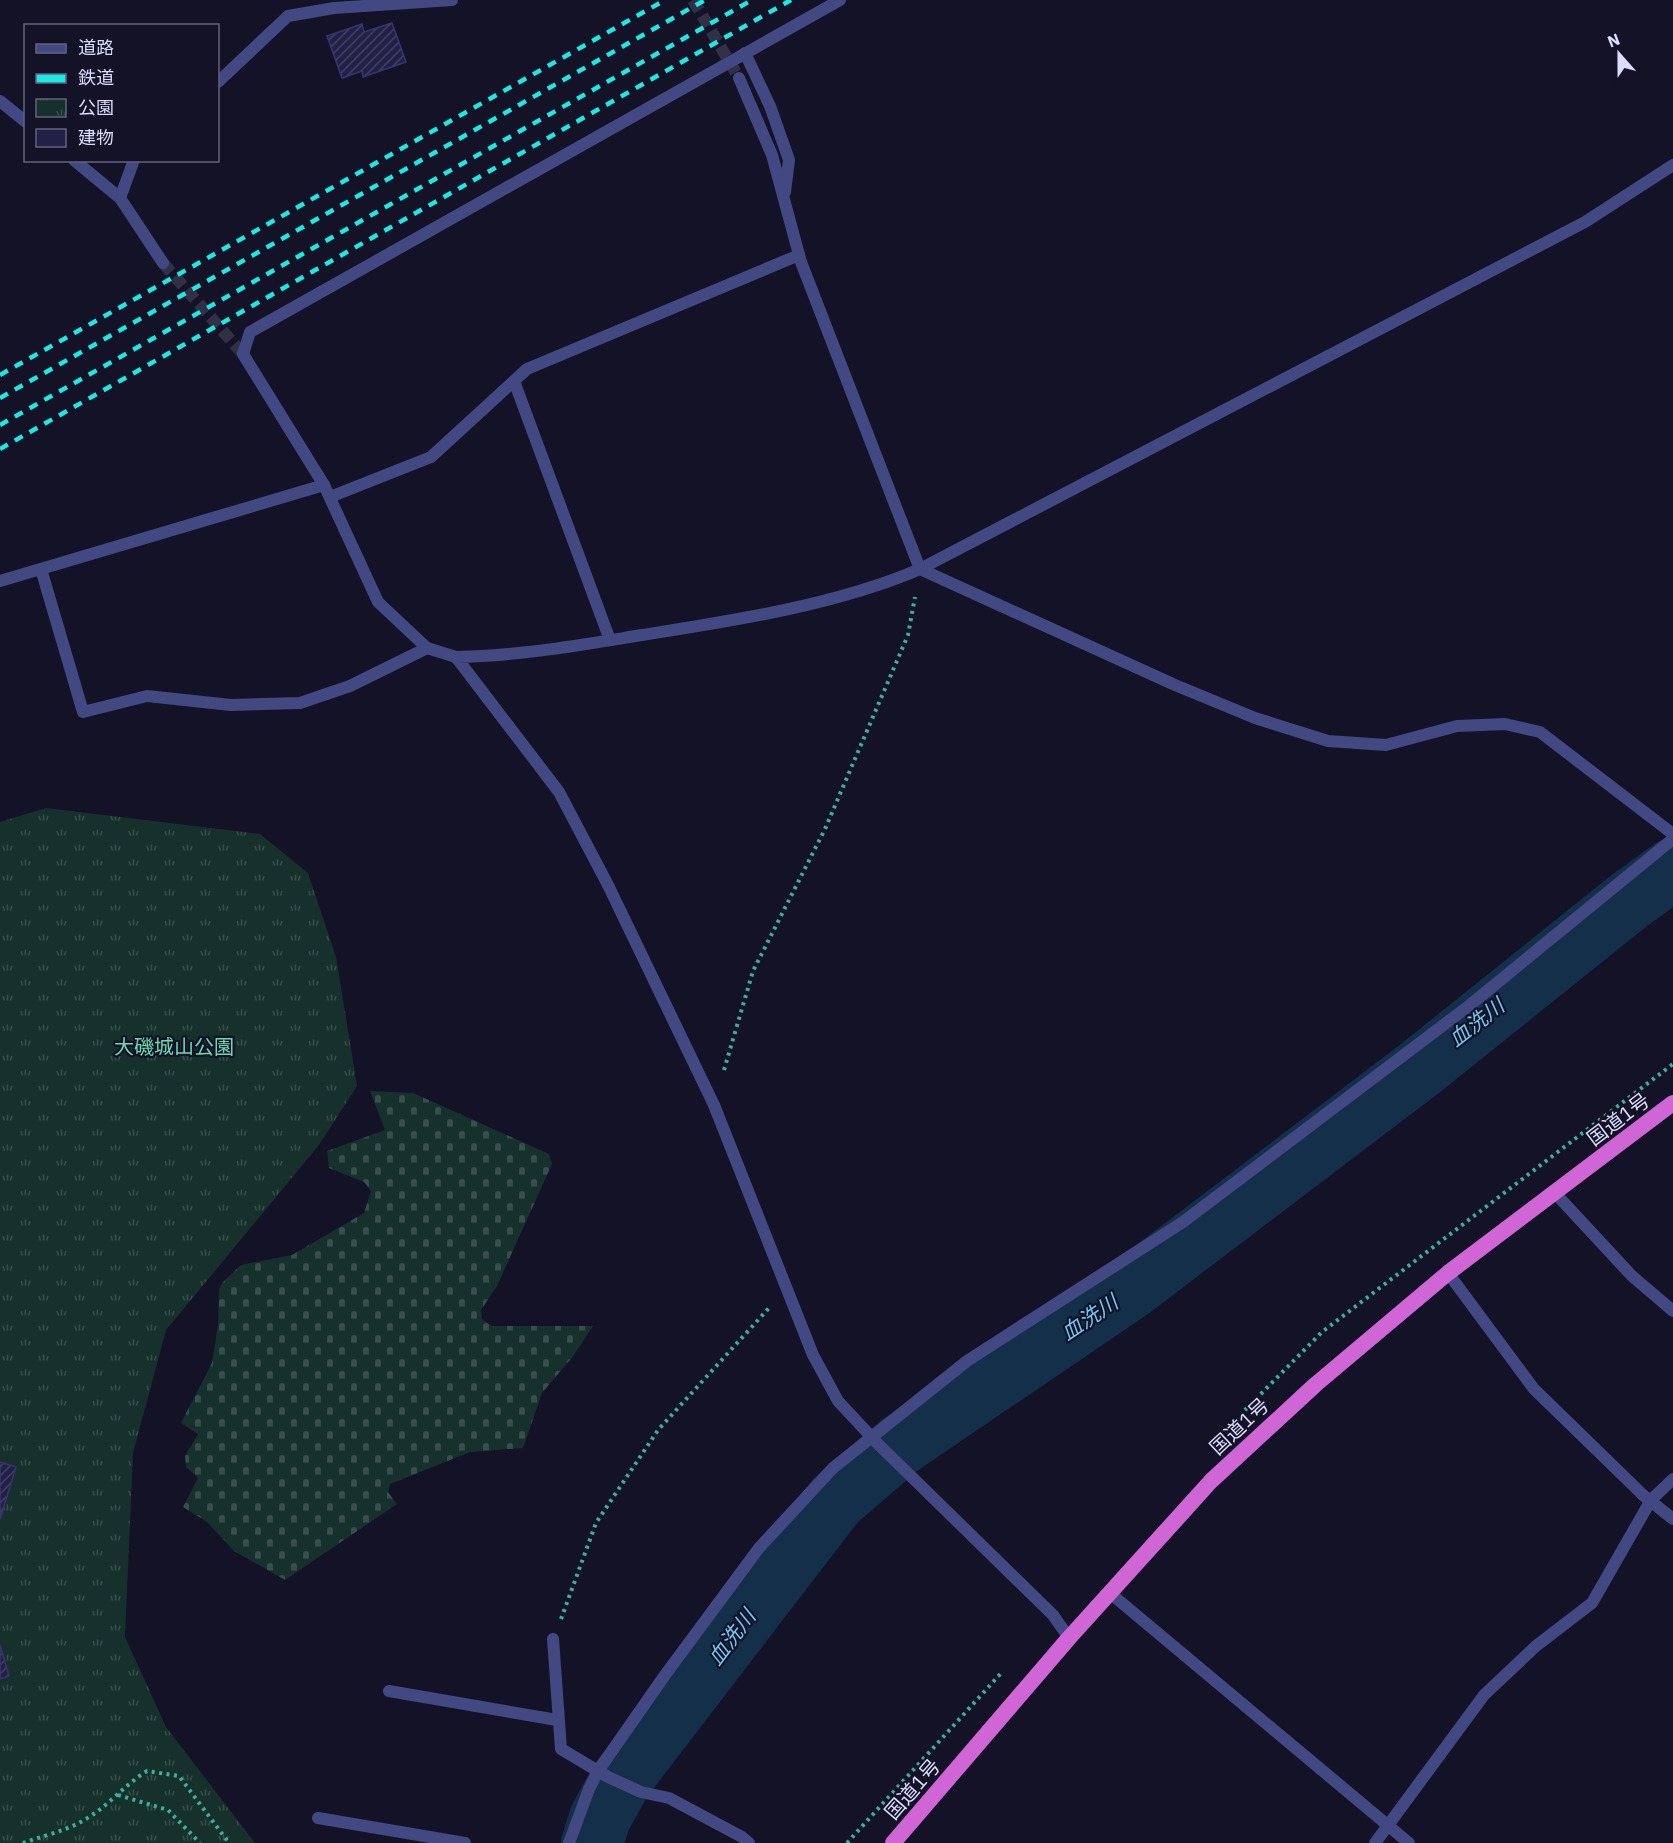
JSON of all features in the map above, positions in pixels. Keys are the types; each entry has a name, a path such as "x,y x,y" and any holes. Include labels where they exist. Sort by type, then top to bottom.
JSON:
{"highway":[{"name":"国道1号","path":"893,1843 1069,1638 1211,1481 1315,1385 1448,1273 1673,1103"}],"street":[{"path":"219,81 288,16 334,8 452,0"},
{"path":"840,0 250,332 243,354 324,485 378,602 427,648 456,657 509,656 725,622 883,585 920,569 1585,222 1673,165"},
{"path":"745,53 770,106 789,160 784,199"},
{"path":"739,78 772,155 799,255 920,569 1175,685 1255,718 1328,741 1386,746 1457,726 1504,724 1540,732 1673,834"},
{"path":"0,101 24,120"},
{"path":"76,162 120,198 163,263"},
{"path":"120,198 133,162"},
{"path":"330,497 431,457 527,369 799,255"},
{"path":"514,381 610,640"},
{"path":"0,581 324,485"},
{"path":"41,569 83,712 147,696 231,705 300,703 350,686 427,648"},
{"path":"456,657 559,792 608,885 714,1105 813,1355 833,1392 875,1440 1053,1615 1069,1638"},
{"path":"569,1843 589,1789 603,1774 759,1548 833,1468 875,1440 967,1361 1183,1222 1470,1005 1673,839"},
{"path":"1555,1193 1632,1276 1673,1311"},
{"path":"1448,1273 1534,1389 1673,1519"},
{"path":"1375,1843 1484,1695 1536,1646 1592,1603 1647,1497 1673,1479"},
{"path":"1110,1593 1388,1828 1409,1843"},
{"path":"553,1639 557,1720 561,1749 603,1774 641,1792 669,1798 750,1843"},
{"path":"389,1691 557,1720"},
{"path":"318,1818 465,1843"}],"path":[{"path":"714,1105 753,971 825,829 908,635 920,569"},
{"path":"553,1639 596,1523 608,1504 658,1430 787,1288"},
{"path":"22,1843 84,1821 118,1795 128,1783 147,1771 179,1776 229,1843"},
{"path":"118,1795 168,1810 200,1843"}],"green space":[{"name":"大磯城山公園","path":"46,808 260,834 308,873 336,957 357,1086 319,1145 166,1330 133,1453 125,1637 166,1727 255,1843 0,1843 0,822"},
{"path":"370,1091 413,1093 549,1154 552,1164 497,1286 481,1310 482,1319 492,1326 593,1326 574,1355 542,1393 523,1448 470,1452 390,1484 388,1492 397,1504 285,1580 234,1551 207,1522 183,1507 198,1478 186,1467 185,1456 198,1434 181,1423 212,1363 218,1325 219,1289 222,1283 241,1265 292,1255 364,1213 371,1191 364,1182 329,1168 327,1151 385,1130"}],"building":[{"path":"392,23 406,62 363,77 362,71 342,78 327,36 362,24 364,32"},
{"path":"0,1462 16,1467 0,1519"},
{"path":"0,1645 9,1676 0,1679"}],"waterway":[{"name":"血洗川","path":"592,1843 600,1818 621,1780 835,1501 900,1445 1131,1288 1418,1070 1630,900 1673,869"}],"tunnel":[{"path":"693,0 739,78"},
{"path":"163,263 243,354"}],"railway":[{"path":"0,375 665,0"},
{"path":"0,398 705,0"},
{"path":"0,425 752,0"},
{"path":"0,449 791,0"}]}
